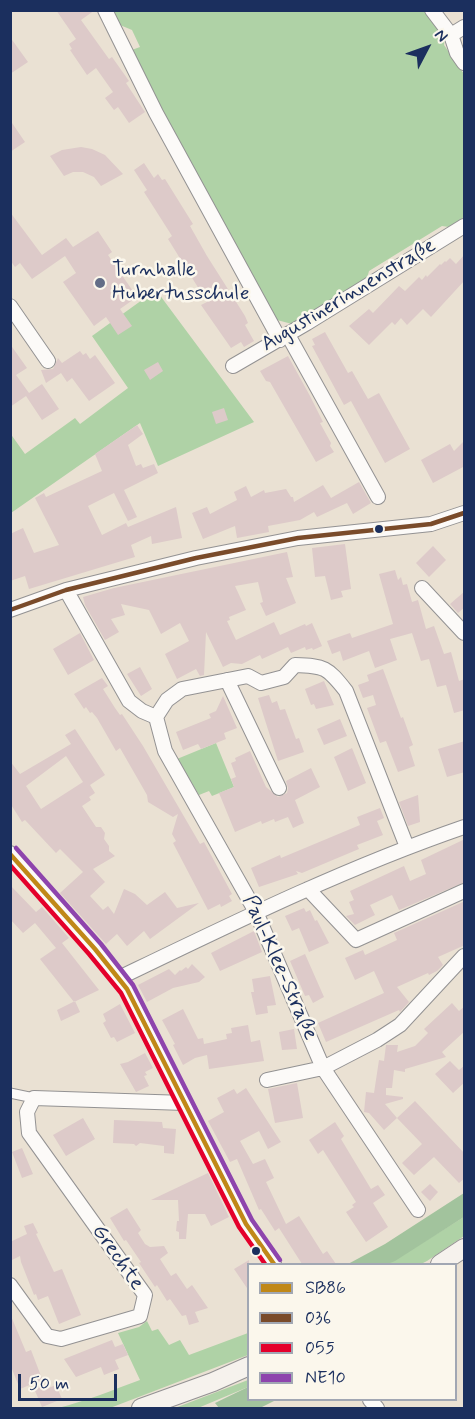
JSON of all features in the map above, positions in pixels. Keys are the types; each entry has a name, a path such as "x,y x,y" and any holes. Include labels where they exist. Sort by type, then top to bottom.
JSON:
{"main road":[{"path":"442,1263 465,1248"},
{"path":"141,1408 247,1367"}],"street":[{"path":"105,10 138,79 188,172 378,497"},
{"path":"432,10 451,35 457,53 465,63"},
{"path":"451,35 465,27"},
{"name":"Augustinerinnenstraße","path":"233,366 465,226"},
{"path":"10,306 48,361"},
{"path":"10,609 66,590 196,558 310,537 431,524 465,513"},
{"path":"423,588 465,633"},
{"path":"66,590 129,700 142,711 156,717 167,700 182,689 248,676 261,683 284,677 295,665 320,666 332,673 346,691 406,847"},
{"path":"227,680 279,788"},
{"name":"Paul-Klee-Straße","path":"156,717 165,751 256,912 323,1068 418,1210"},
{"path":"119,978 308,889 406,847 465,827"},
{"path":"10,853 119,978 134,1001 250,1231 273,1263"},
{"path":"308,889 356,940 465,891"},
{"path":"267,1080 323,1068 377,1040 400,1025 465,956"},
{"path":"10,1093 34,1098 185,1103"},
{"name":"Grechte","path":"10,1285 47,1336 61,1339 140,1316 145,1295 29,1133 27,1112 34,1098"}],"green space":[{"path":"110,11 426,11 445,36 444,45 464,74 464,217 449,227 442,226 369,271 367,278 292,324 277,320 129,51 140,47 132,30 118,26"},
{"path":"156,290 254,422 158,466 140,423 11,513 10,433 25,454 75,418 80,424 128,388 92,336"},
{"path":"216,743 234,787 212,796 209,791 199,795 177,759"},
{"path":"464,1193 464,1217 395,1261 350,1263 385,1244"},
{"path":"464,1217 464,1236 427,1261 390,1263"},
{"path":"147,1321 152,1331 158,1329 169,1345 180,1340 189,1355 247,1333 247,1355 110,1408 58,1408 140,1380 118,1333 139,1327"},
{"path":"247,1380 247,1387 198,1408 175,1408"},
{"path":"247,1387 247,1401 274,1401 260,1408 219,1408 215,1403"}],"building":[{"path":"56,10 95,10 81,20 109,59 112,57 129,81 126,83 145,112 129,123 118,107 114,110 105,98 113,92 96,68 87,75 70,50 72,49 69,44 76,39"},
{"path":"10,37 28,62 10,74"},
{"path":"10,120 25,142 10,152"},
{"path":"81,147 105,155 123,174 101,186 94,177 83,172 73,172 64,176 50,156 62,150"},
{"path":"144,163 154,178 158,174 162,180 165,179 193,224 190,226 207,256 245,316 248,323 245,325 254,341 244,347 241,342 231,348 201,305 207,302 168,239 172,236 144,192 147,190 134,170"},
{"path":"10,212 42,255 66,238 73,247 98,231 112,252 108,255 137,297 120,309 132,326 118,335 106,317 94,326 63,282 76,273 65,256 32,279 20,263 15,267 10,260"},
{"path":"465,254 465,280 431,317 423,309 407,325 401,318 395,325 392,322 369,345 349,326 369,309 373,313 399,286 405,291 419,277 422,280 426,275 427,277 440,264 450,258 456,264"},
{"path":"325,332 348,373 352,371 368,399 379,393 410,449 385,463 351,401 344,405 312,346 315,345 312,339"},
{"path":"10,344 27,368 16,375 29,393 42,384 59,409 42,420 26,396 10,407"},
{"path":"80,351 83,355 86,353 90,359 95,355 115,383 89,401 72,378 67,382 61,373 46,383 41,370 53,369 58,358 62,363"},
{"path":"288,356 323,422 320,423 334,452 316,462 270,382 266,381 260,371"},
{"path":"158,362 163,371 150,380 144,370"},
{"path":"224,408 228,420 216,424 212,412"},
{"path":"137,425 143,434 128,445 136,466 141,464 143,468 154,464 158,473 124,490 137,517 128,521 114,493 88,506 102,535 126,523 128,527 176,507 182,538 152,544 151,536 131,545 135,557 29,589 25,576 10,581 10,534 23,528 34,553 59,545 35,498 44,493 46,497 102,471 95,454"},
{"path":"465,440 465,466 433,483 421,460 450,444 454,451"},
{"path":"359,482 371,503 353,514 347,503 317,517 314,512 300,520 268,526 269,532 237,538 235,526 203,539 192,513 207,507 210,514 237,500 234,492 246,486 251,497 264,490 265,493 286,489 294,502 323,485 331,498"},
{"path":"345,544 351,589 341,591 343,597 331,600 325,576 315,577 312,548"},
{"path":"433,546 446,560 429,577 416,563"},
{"path":"287,552 293,577 286,578 296,603 266,616 260,603 263,602 258,582 235,586 246,610 229,617 230,620 227,621 236,640 274,622 280,635 312,623 322,646 313,650 312,648 306,650 305,647 291,653 288,647 262,659 260,655 242,664 231,663 223,667 206,632 204,675 200,676 196,669 177,679 165,654 189,641 180,623 161,634 149,610 121,604 125,615 111,619 119,632 105,640 85,605 83,597 114,588"},
{"path":"395,570 398,580 401,577 403,585 407,584 412,602 418,600 426,629 434,626 444,654 451,652 459,681 465,679 465,710 454,713 446,685 437,687 429,659 421,661 412,633 390,639 397,660 375,668 369,651 343,661 340,651 332,654 327,641 350,633 352,638 393,624 379,574"},
{"path":"465,591 465,607 458,613 450,604"},
{"path":"80,633 94,660 68,675 53,649"},
{"path":"140,667 152,689 141,696 127,674"},
{"path":"383,669 413,745 409,747 415,766 398,772 386,741 380,743 367,708 376,705 373,695 363,698 358,685 369,681 367,675"},
{"path":"102,678 108,686 103,689 143,746 200,844 204,842 232,894 229,896 232,901 208,910 173,843 176,841 172,834 178,814 173,817 148,802 147,795 120,748 116,751 97,718 86,707 84,709 74,694"},
{"path":"324,681 334,705 316,709 314,704 311,705 305,689"},
{"path":"269,695 272,703 277,701 280,710 285,709 296,739 299,738 304,752 278,761 258,698"},
{"path":"223,696 237,728 224,733 226,739 201,749 198,744 183,750 176,732 211,718 209,714 216,711"},
{"path":"340,719 347,736 324,745 317,729"},
{"path":"75,729 105,775 90,785 95,793 89,797 91,800 82,806 96,827 101,827 105,833 104,839 109,846 109,851 115,856 93,869 105,882 90,896 103,910 108,906 114,914 124,889 135,894 147,905 165,892 177,908 199,903 150,939 144,931 127,946 117,934 106,944 60,893 83,872 60,849 56,853 25,820 22,822 10,803 10,761 20,774 71,744 65,735","holes":["66,756 83,782 41,809 26,786"]},
{"path":"465,741 465,772 447,777 438,749"},
{"path":"352,748 366,783 348,791 334,757"},
{"path":"250,751 266,787 278,797 287,793 286,781 311,768 320,787 295,800 304,823 293,828 288,817 262,824 261,821 235,832 219,793 234,787 231,779 236,777 231,763 236,761 235,758"},
{"path":"418,795 420,822 408,826 399,802"},
{"path":"380,808 384,818 377,821 383,835 357,845 359,849 302,873 296,871 298,874 259,887 251,868 360,825 357,817"},
{"path":"465,839 465,882 399,910 392,895 370,905 375,915 355,925 346,916 354,914 349,902 354,900 350,891 404,866 410,881 426,874 421,860"},
{"path":"10,885 36,912 42,907 69,938 62,943 99,990 74,1002 40,959 56,948 35,923 23,933 10,919"},
{"path":"465,901 465,945 438,957 443,965 437,971 397,987 409,1002 400,1012 399,1010 326,1042 318,1023 384,993 374,971 355,980 345,958 363,950 365,955 397,940 394,933"},
{"path":"304,908 306,912 310,910 329,943 309,952 299,928 292,931 285,916"},
{"path":"254,931 262,952 220,971 211,953"},
{"path":"305,954 324,997 313,1003 309,995 305,996 290,961"},
{"path":"192,964 205,977 199,982 173,988 147,1002 138,985 169,969 175,975 186,967 188,969"},
{"path":"270,976 276,1005 267,1006 268,1013 256,1015 251,992 254,992 252,979"},
{"path":"75,1001 80,1012 61,1021 57,1010"},
{"path":"452,1003 459,1011 465,1006 465,1031 442,1052 446,1057 405,1069 405,1072 394,1070 392,1088 386,1088 386,1095 403,1097 403,1099 385,1104 397,1118 384,1130 369,1113 364,1112 366,1092 374,1093 379,1060 384,1061 386,1045 398,1045 397,1052 415,1046 428,1033 424,1029"},
{"path":"120,1004 135,1033 117,1042 114,1037 111,1038 103,1023 106,1021 103,1014"},
{"path":"183,1009 198,1039 203,1038 204,1044 227,1039 226,1034 232,1033 231,1028 248,1025 251,1042 260,1040 264,1061 209,1069 207,1055 195,1058 183,1065 162,1020"},
{"path":"294,1029 297,1049 282,1050 279,1032"},
{"path":"145,1053 153,1068 145,1072 147,1075 144,1076 149,1086 136,1092 120,1064"},
{"path":"450,1061 459,1070 465,1065 465,1082 453,1093 435,1074"},
{"path":"297,1083 303,1118 275,1123 268,1089"},
{"path":"246,1088 281,1142 268,1149 259,1131 240,1141 253,1164 265,1159 274,1178 266,1182 286,1224 299,1216 323,1254 327,1251 335,1263 301,1263 279,1228 275,1231 261,1209 259,1210 237,1159 230,1162 208,1121 224,1112 217,1098 234,1089 237,1094"},
{"path":"415,1101 465,1154 465,1178 459,1183 434,1157 414,1175 402,1163 422,1144 397,1118"},
{"path":"83,1118 95,1139 66,1156 53,1135"},
{"path":"114,1120 162,1122 163,1128 176,1129 174,1154 164,1153 164,1146 113,1143"},
{"path":"335,1122 344,1136 341,1139 371,1189 378,1185 385,1195 373,1203 388,1227 366,1242 346,1212 354,1207 352,1205 356,1202 323,1150 318,1154 309,1140"},
{"path":"22,1148 33,1174 22,1178 12,1152"},
{"path":"208,1173 229,1217 211,1226 205,1214 188,1214 186,1239 179,1239 179,1232 176,1231 177,1221 179,1221 178,1200 151,1200"},
{"path":"430,1184 438,1192 430,1201 421,1192"},
{"path":"127,1208 141,1230 138,1233 145,1244 150,1247 164,1246 168,1253 160,1259 171,1276 176,1273 187,1289 192,1285 208,1308 195,1312 199,1322 189,1325 186,1315 182,1316 170,1299 167,1301 157,1285 155,1287 139,1263 141,1262 126,1240 124,1241 110,1218"},
{"path":"33,1223 54,1272 62,1269 81,1315 59,1324 48,1296 38,1300 36,1294 34,1295 20,1256 10,1261 10,1242 27,1234 24,1226"},
{"path":"249,1260 247,1288 234,1269"},
{"path":"11,1316 26,1352 31,1350 46,1389 56,1385 62,1399 42,1407 32,1384 20,1389 10,1364"},
{"path":"112,1340 115,1347 123,1344 128,1355 115,1360 119,1369 104,1375 101,1367 76,1377 64,1359"}],"transit line":[{"name":"036","path":"10,610 66,590 196,558 298,538 431,524 464,513"},
{"name":"NE10","path":"16,848 101,944 133,985 252,1220 280,1260"},
{"name":"SB86","path":"10,854 95,949 127,989 246,1224 273,1263"},
{"name":"055","path":"10,865 121,993 239,1227 264,1263"}],"place":[{"name":"Turnhalle Hubertusschule","path":"100,283"}]}
